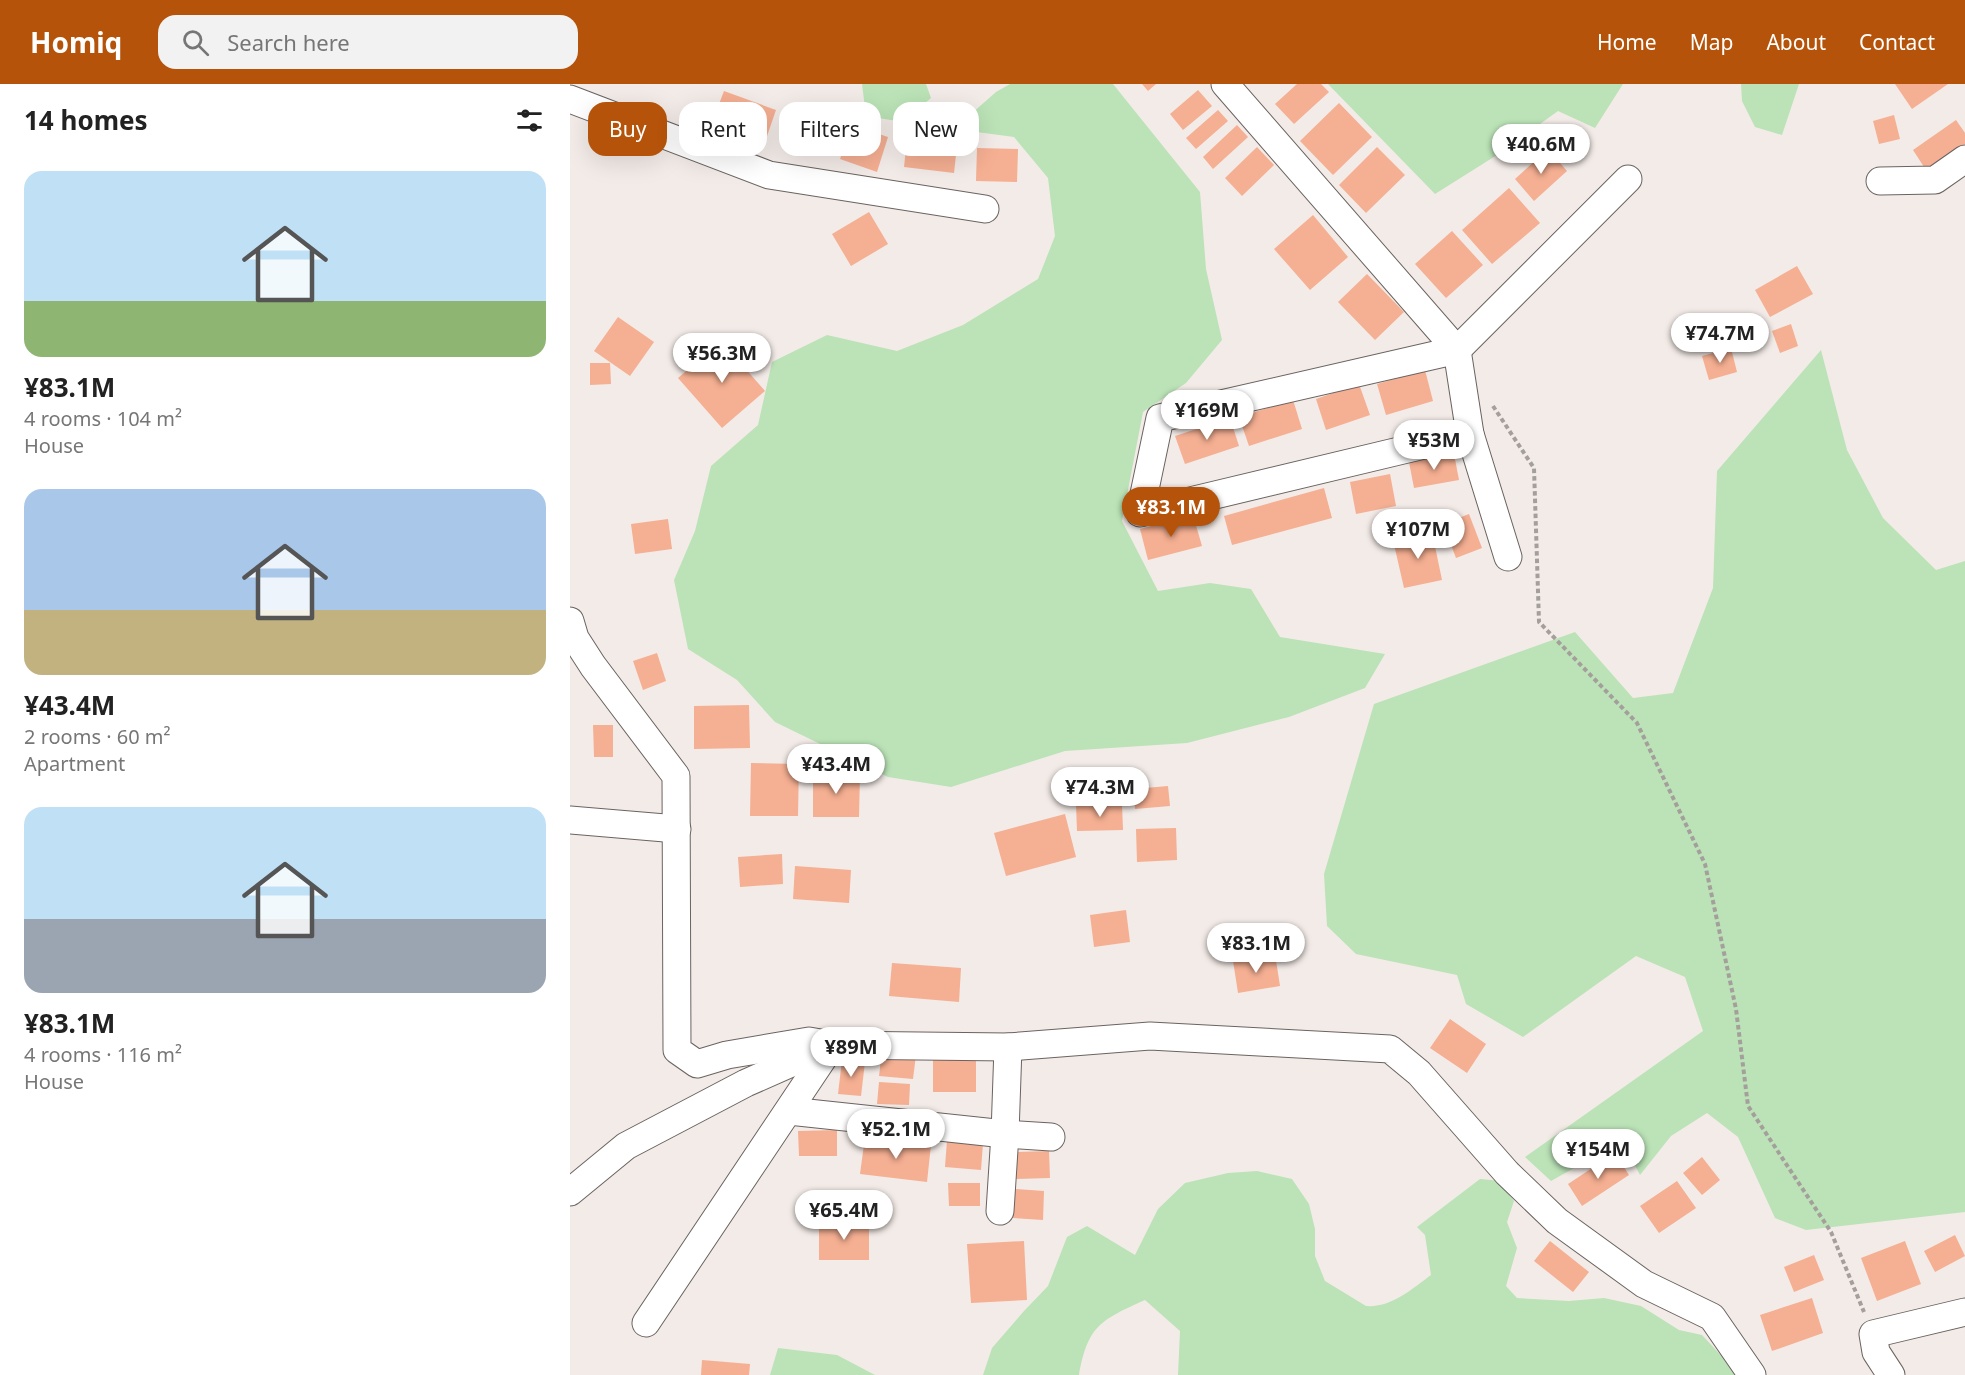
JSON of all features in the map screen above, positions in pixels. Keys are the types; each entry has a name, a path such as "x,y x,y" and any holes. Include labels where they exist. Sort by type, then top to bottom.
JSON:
{"street":[{"path":"1225,84 1457,350 1470,434 1508,556"},
{"path":"570,99 769,175 985,208"},
{"path":"1880,182 1935,180 1965,159"},
{"path":"1470,434 1140,513 1160,418 1457,350 1628,179"},
{"path":"570,621 575,638 593,666 676,776 677,1050 697,1064 727,1055 809,1041 832,1045 1008,1047 1150,1036 1390,1049 1419,1073 1507,1173 1557,1221 1644,1284 1712,1317 1752,1375"},
{"path":"570,820 677,829"},
{"path":"646,1323 832,1045"},
{"path":"570,1192 626,1146 746,1083 832,1045"},
{"path":"1000,1211 1008,1047"},
{"path":"789,1111 1051,1137"},
{"path":"1890,1375 1876,1352 1872,1334 1965,1312"}],"path":[{"path":"1489,399 1534,468 1539,622 1637,723 1705,864 1736,1009 1748,1106 1831,1232 1872,1334"}],"green space":[{"path":"862,84 926,84 931,98 926,102 893,102 893,120 881,118 881,102 864,102"},
{"path":"1010,84 1113,84 1200,192 1206,269 1222,340 1186,383 1143,412 1122,521 1158,591 1210,583 1251,589 1280,637 1385,654 1365,688 1289,717 1187,743 1065,751 951,787 888,777 775,722 737,680 688,649 674,580 695,531 711,466 758,425 772,362 827,335 897,351 963,325 1038,279 1055,236 1048,178 1014,137 979,132 979,107 996,92"},
{"path":"1328,84 1623,84 1595,128 1558,111 1497,155 1435,194"},
{"path":"1741,84 1799,84 1782,135 1755,127 1742,101"},
{"path":"1821,350 1847,450 1883,518 1936,570 1965,561 1965,1212 1806,1230 1775,1218 1738,1137 1707,1113 1671,1136 1640,1175 1622,1141 1551,1181 1525,1157 1703,1031 1685,977 1636,956 1523,1037 1466,1004 1457,975 1356,954 1327,926 1324,874 1374,704 1575,632 1633,698 1673,693 1713,588 1717,471"},
{"path":"1257,1171 1292,1179 1309,1204 1315,1229 1315,1256 1325,1281 1366,1306 1393,1301 1431,1275 1425,1235 1417,1227 1480,1179 1501,1181 1514,1201 1507,1222 1517,1248 1506,1286 1517,1298 1569,1301 1604,1298 1641,1306 1679,1330 1702,1335 1730,1365 1736,1375 1178,1375 1180,1331 1145,1300 1117,1313 1099,1326 1087,1345 1079,1375 983,1375 992,1348 1048,1286 1067,1237 1087,1226 1135,1255 1158,1209 1185,1183 1228,1173"},
{"path":"778,1348 837,1355 875,1375 770,1375"}],"building":[{"path":"1142,84 1156,84 1148,91"},
{"path":"1297,84 1321,84 1329,92 1294,124 1275,104"},
{"path":"1895,84 1948,84 1912,109"},
{"path":"1198,90 1212,106 1183,130 1170,114"},
{"path":"724,91 754,102 720,102"},
{"path":"1339,103 1372,137 1333,175 1300,141"},
{"path":"767,107 776,110 767,136"},
{"path":"1218,110 1228,121 1196,149 1186,138"},
{"path":"1894,115 1900,139 1879,144 1873,121"},
{"path":"1956,120 1965,133 1965,144 1926,170 1913,150"},
{"path":"1237,125 1248,137 1213,169 1203,157"},
{"path":"881,135 888,137 877,172 840,159 841,156 881,156"},
{"path":"1257,147 1274,165 1242,196 1225,178"},
{"path":"1377,147 1405,175 1366,213 1339,185"},
{"path":"979,148 1018,149 1017,182 976,181"},
{"path":"1548,149 1567,171 1534,201 1515,179"},
{"path":"905,156 956,156 954,173 904,167"},
{"path":"1509,188 1540,223 1492,264 1462,230"},
{"path":"869,212 888,244 851,266 832,234"},
{"path":"1313,215 1348,257 1310,290 1274,249"},
{"path":"1452,231 1483,265 1446,298 1415,264"},
{"path":"1797,266 1813,294 1770,317 1755,290"},
{"path":"1367,274 1404,312 1375,340 1338,302"},
{"path":"618,317 654,342 630,376 594,351"},
{"path":"1791,324 1798,346 1780,353 1772,331"},
{"path":"721,341 765,391 722,428 678,378"},
{"path":"1731,348 1737,372 1709,380 1702,356"},
{"path":"590,363 610,363 611,384 590,385"},
{"path":"1425,370 1433,401 1386,415 1377,384"},
{"path":"1359,384 1370,415 1326,430 1316,399"},
{"path":"1293,400 1302,429 1249,446 1239,417"},
{"path":"1230,418 1239,446 1185,464 1175,436"},
{"path":"1454,454 1459,480 1414,488 1409,462"},
{"path":"1390,474 1396,506 1356,514 1350,482"},
{"path":"1324,488 1332,518 1232,545 1224,516"},
{"path":"1469,514 1482,548 1456,558 1443,524"},
{"path":"1193,515 1202,546 1148,560 1140,529"},
{"path":"668,519 672,549 635,554 631,524"},
{"path":"1432,532 1442,580 1404,588 1393,540"},
{"path":"657,653 666,681 643,690 633,661"},
{"path":"749,705 750,748 694,749 694,706"},
{"path":"593,725 613,725 613,757 594,757"},
{"path":"751,763 799,764 798,816 750,816"},
{"path":"813,772 860,773 859,817 813,817"},
{"path":"1168,786 1170,806 1135,809 1134,789"},
{"path":"1122,804 1123,830 1077,831 1076,805"},
{"path":"1065,814 1076,857 1006,876 994,833"},
{"path":"1176,828 1177,860 1137,862 1136,829"},
{"path":"782,854 783,884 740,887 738,857"},
{"path":"795,866 851,870 849,903 793,899"},
{"path":"1126,910 1130,942 1094,947 1090,915"},
{"path":"1275,954 1280,986 1238,993 1233,961"},
{"path":"892,963 961,968 959,1002 889,996"},
{"path":"1450,1019 1486,1044 1467,1073 1430,1048"},
{"path":"882,1051 916,1055 913,1079 879,1076"},
{"path":"933,1057 976,1057 976,1092 933,1092"},
{"path":"842,1060 865,1062 861,1096 838,1094"},
{"path":"879,1082 910,1084 909,1105 877,1104"},
{"path":"837,1130 837,1156 799,1156 798,1131"},
{"path":"865,1137 931,1145 927,1182 860,1174"},
{"path":"947,1140 983,1143 981,1170 945,1167"},
{"path":"1049,1151 1050,1178 1016,1179 1015,1152"},
{"path":"1615,1153 1629,1175 1582,1206 1568,1184"},
{"path":"1702,1157 1720,1180 1702,1195 1683,1173"},
{"path":"1677,1181 1696,1208 1659,1233 1640,1206"},
{"path":"948,1183 980,1183 980,1206 949,1206"},
{"path":"1015,1189 1044,1191 1043,1220 1013,1218"},
{"path":"869,1221 869,1260 819,1260 819,1222"},
{"path":"1955,1235 1965,1256 1935,1272 1924,1251"},
{"path":"1024,1241 1027,1300 971,1303 967,1244"},
{"path":"1550,1241 1589,1272 1573,1292 1534,1261"},
{"path":"1905,1241 1921,1284 1877,1301 1861,1258"},
{"path":"1814,1255 1824,1280 1794,1292 1784,1267"},
{"path":"1812,1298 1823,1333 1772,1351 1760,1315"},
{"path":"702,1360 750,1364 749,1375 701,1375"}]}
